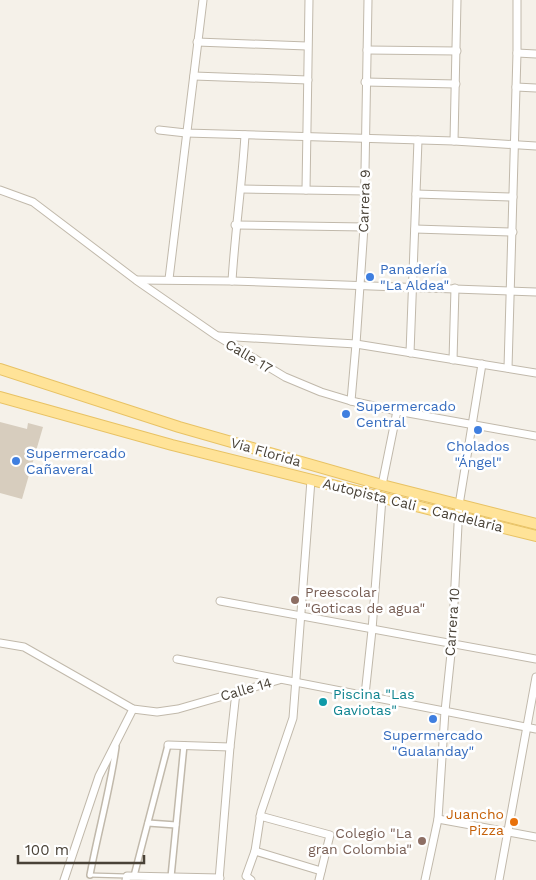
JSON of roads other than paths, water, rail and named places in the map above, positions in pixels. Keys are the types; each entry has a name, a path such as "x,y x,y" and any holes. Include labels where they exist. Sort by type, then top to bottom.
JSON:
{"main road":[{"name":"Via Florida","path":"0,369 179,427 382,486 536,524"},
{"name":"Autopista Cali - Candelaria","path":"0,397 172,445 536,536"}],"street":[{"path":"169,279 202,0"},
{"path":"306,190 309,0"},
{"name":"Carrera 9","path":"351,401 364,227 365,82 368,0"},
{"path":"454,141 457,0"},
{"path":"508,368 513,232 517,0"},
{"path":"197,42 308,46"},
{"path":"366,50 457,51"},
{"path":"517,53 536,54"},
{"path":"194,76 308,80"},
{"path":"365,82 456,84"},
{"path":"516,87 536,88"},
{"path":"159,130 186,133 454,141 536,146"},
{"path":"232,281 245,135"},
{"path":"410,353 418,140"},
{"path":"241,189 365,191"},
{"name":"Calle 17","path":"0,190 33,202 136,280 217,336 285,377 321,392 351,401 536,436"},
{"path":"416,194 513,197"},
{"path":"236,225 364,227"},
{"path":"414,229 513,232"},
{"path":"136,280 169,279 536,292"},
{"path":"453,360 455,288"},
{"path":"217,336 356,344 536,373"},
{"name":"Carrera 10","path":"425,880 438,819 445,711 452,644 459,505 482,364"},
{"path":"382,486 397,411"},
{"path":"248,878 255,851 260,816 293,718 311,480"},
{"path":"364,696 372,630 382,498"},
{"path":"220,601 536,660"},
{"name":"Calle 14","path":"0,643 24,647 133,709 157,712 178,709 282,679 536,729"},
{"path":"177,659 282,679"},
{"path":"499,880 536,677"},
{"path":"230,747 168,745 148,823 129,878 219,879 236,692"},
{"path":"64,880 99,776 117,744 133,709"},
{"path":"90,875 98,830 110,786 117,744"},
{"path":"175,878 176,825 184,745"},
{"path":"260,816 330,835 319,880"},
{"path":"438,819 536,837"},
{"path":"148,823 176,825"},
{"path":"255,851 321,872"}],"lane":[{"path":"90,875 129,878"}],"place":[{"name":"Panadería \"La Aldea\"","path":"370,277"},
{"name":"Supermercado Central","path":"346,414"},
{"name":"Cholados \"Ángel\"","path":"478,430"},
{"name":"Supermercado Cañaveral","path":"16,461"},
{"name":"Preescolar \"Goticas de agua\"","path":"295,600"},
{"name":"Piscina \"Las Gaviotas\"","path":"323,702"},
{"name":"Supermercado \"Gualanday\"","path":"433,719"},
{"name":"Juancho Pizza","path":"514,822"},
{"name":"Colegio \"La gran Colombia\"","path":"422,841"}]}
